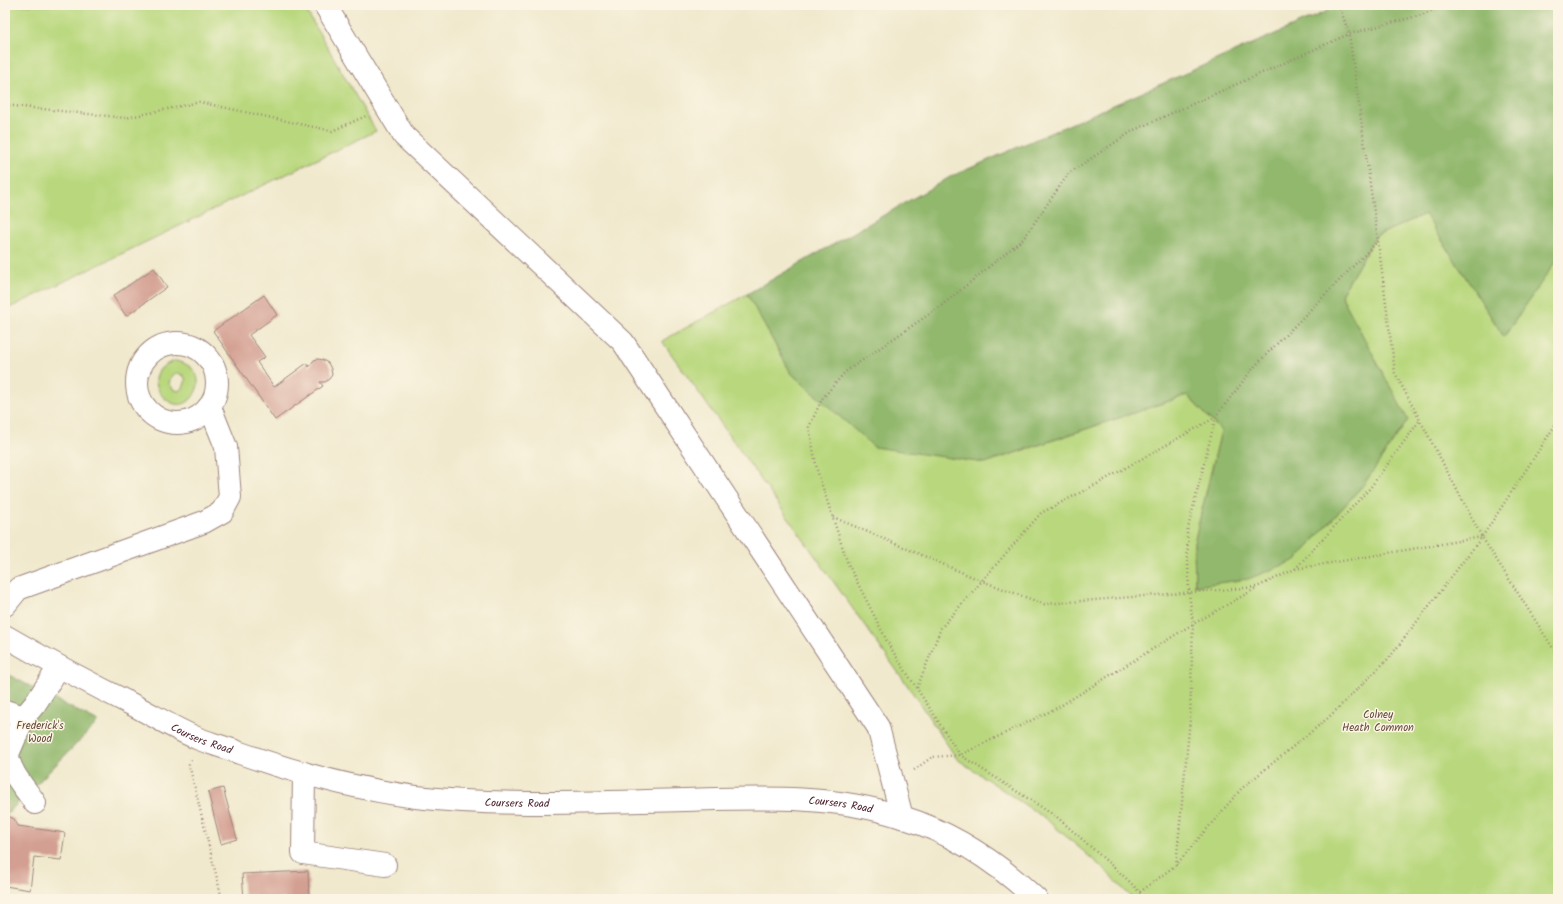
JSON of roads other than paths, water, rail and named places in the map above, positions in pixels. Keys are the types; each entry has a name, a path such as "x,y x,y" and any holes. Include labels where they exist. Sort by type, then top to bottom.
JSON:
{"street":[{"path":"325,5 404,136 623,342 878,728 902,817"},
{"path":"5,605 18,589 204,522 222,512 230,497 226,447 210,406"},
{"name":"Coursers Road","path":"5,636 59,667 197,738 286,769 351,785 414,796 472,801 584,803 732,799 814,800 858,806 902,817 938,831 973,850 1007,873 1036,899"},
{"path":"36,803 11,767 8,760 7,750 14,714 35,704 59,667"},
{"path":"304,773 302,853 386,865"}],"park label":[{"name":"Colney Heath Common","path":"1378,720"},
{"name":"Frederick's Wood","path":"40,731"}]}
